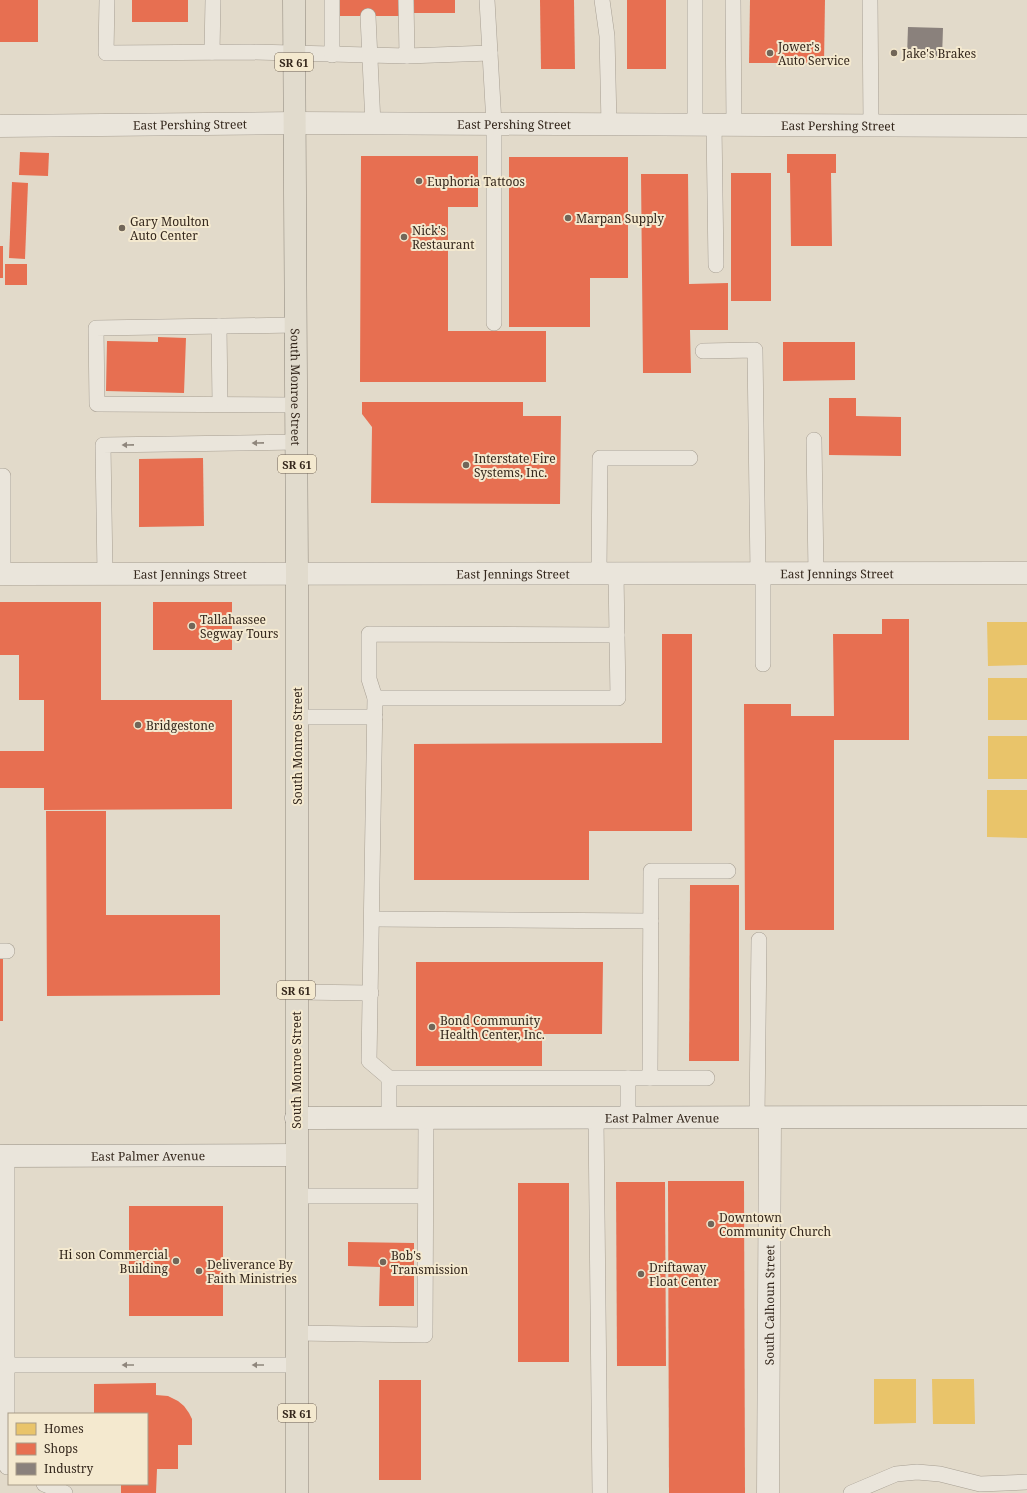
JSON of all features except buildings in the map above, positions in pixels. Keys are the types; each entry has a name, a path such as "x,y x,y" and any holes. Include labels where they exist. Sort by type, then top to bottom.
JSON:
{"main road":[{"name":"South Monroe Street","path":"294,0 297,442 297,1493"}],"street":[{"name":"East Pershing Street","path":"0,126 295,123 1027,126"},
{"name":"East Jennings Street","path":"2,574 1027,572"},
{"name":"East Palmer Avenue","path":"296,1118 1027,1117"},
{"name":"South Calhoun Street","path":"764,1118 768,1493"},
{"name":"East Palmer Avenue","path":"3,1156 296,1156"}],"lane":[{"path":"107,0 106,53 212,52 371,56 490,53"},
{"path":"212,52 213,0"},
{"path":"332,0 332,55"},
{"path":"406,0 407,56"},
{"path":"487,0 494,124 494,323"},
{"path":"602,0 607,36 609,124"},
{"path":"695,0 714,125 716,265"},
{"path":"714,125 734,0"},
{"path":"870,0 871,125"},
{"path":"368,16 373,124"},
{"path":"296,325 96,328 97,404 296,405"},
{"path":"219,326 220,404"},
{"path":"703,351 755,350 763,664"},
{"path":"814,440 816,573"},
{"path":"105,574 103,445 297,442"},
{"path":"375,698 618,698 617,635 608,573 600,458 690,458"},
{"path":"0,476 3,476 2,574"},
{"path":"617,635 369,634 369,679 375,698 370,1061 389,1078 707,1078"},
{"path":"297,717 375,717"},
{"path":"650,1078 651,871 728,871"},
{"path":"372,919 651,921"},
{"path":"759,940 764,1118"},
{"path":"296,992 371,993"},
{"path":"389,1078 389,1118"},
{"path":"628,1078 628,1118"},
{"path":"296,1333 425,1335 426,1118"},
{"path":"596,1118 600,1493"},
{"path":"3,1156 7,1365 5,1467"},
{"path":"296,1196 425,1196"},
{"path":"7,1365 297,1365"},
{"path":"851,1493 896,1474 917,1472 940,1474 980,1484 1027,1482"},
{"path":"46,1485 65,1493"}],"place":[{"name":"Jower's Auto Service","path":"770,53"},
{"name":"Jake's Brakes","path":"894,53"},
{"name":"Euphoria Tattoos","path":"419,181"},
{"name":"Marpan Supply","path":"568,218"},
{"name":"Gary Moulton Auto Center","path":"122,228"},
{"name":"Nick's Restaurant","path":"404,237"},
{"name":"Interstate Fire Systems, Inc.","path":"466,465"},
{"name":"Tallahassee Segway Tours","path":"192,626"},
{"name":"Bridgestone","path":"138,725"},
{"name":"Bond Community Health Center, Inc.","path":"432,1027"},
{"name":"Downtown Community Church","path":"711,1224"},
{"name":"Hi son Commercial Building","path":"176,1261"},
{"name":"Bob's Transmission","path":"383,1262"},
{"name":"Deliverance By Faith Ministries","path":"199,1271"},
{"name":"Driftaway Float Center","path":"641,1274"}]}
